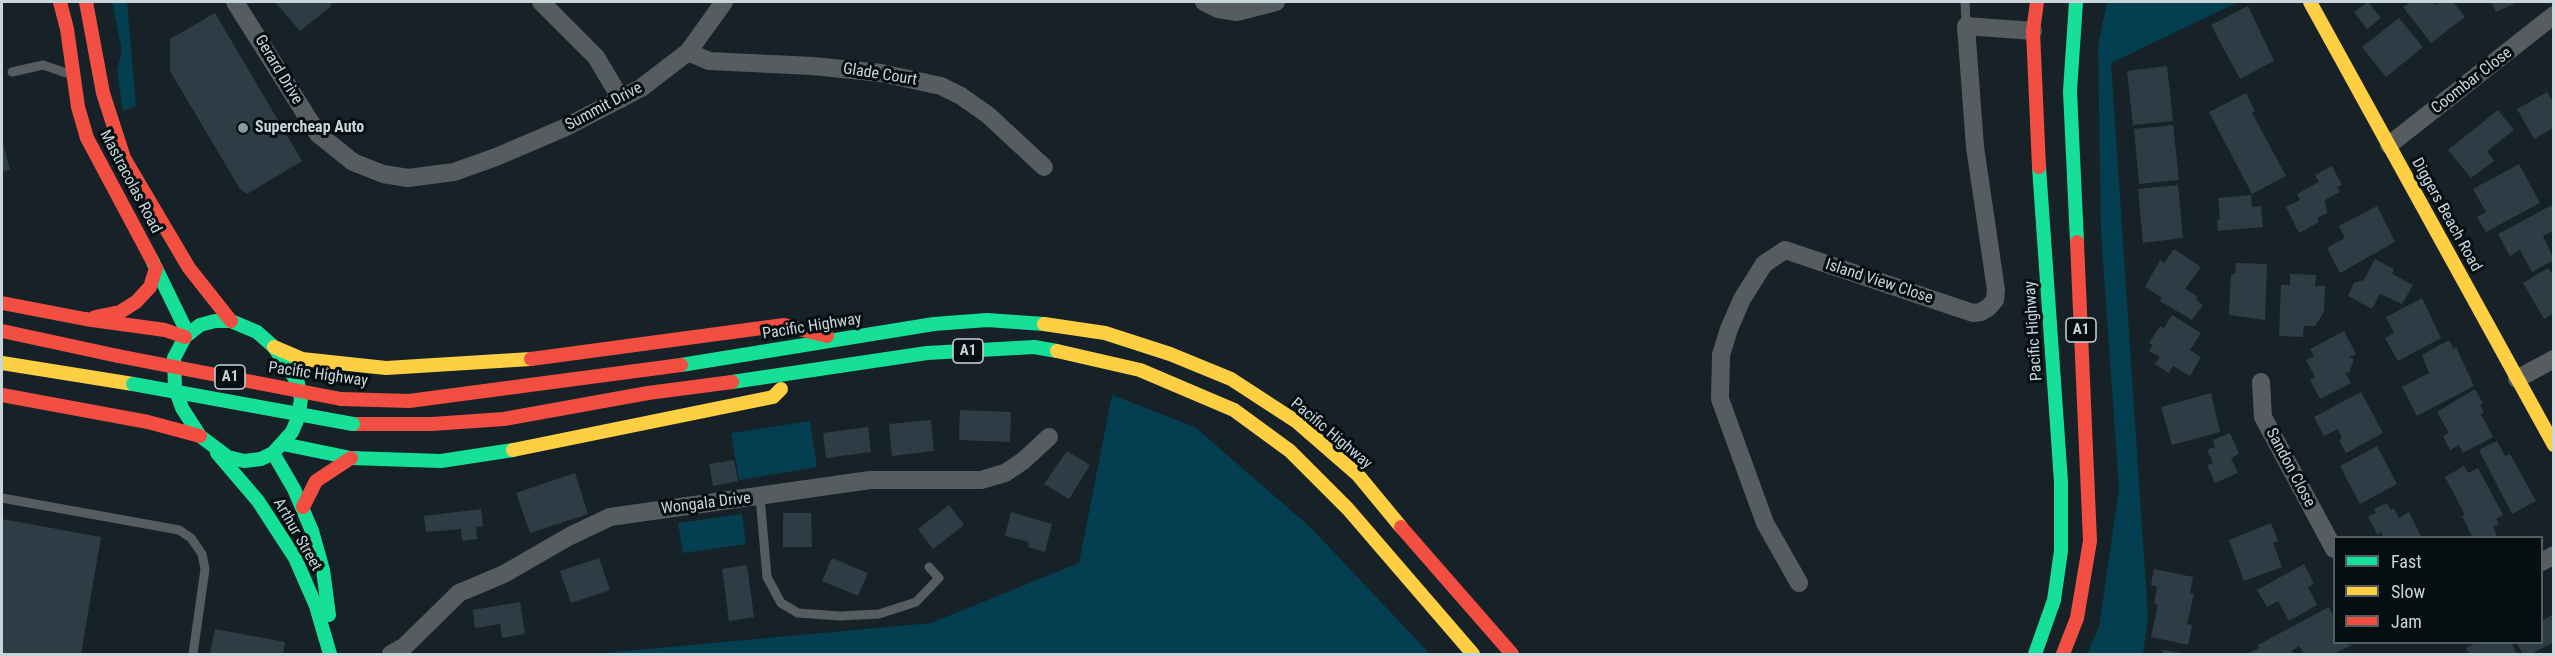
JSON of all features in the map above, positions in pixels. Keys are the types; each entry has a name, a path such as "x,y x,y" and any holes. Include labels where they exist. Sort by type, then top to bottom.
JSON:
{"main road":[{"name":"Mastracolas Road","path":"60,2 87,138 156,268 186,336"},
{"name":"Mastracolas Road","path":"86,2 103,93 112,127 124,158 189,268 231,321"},
{"name":"Pacific Highway","path":"2035,654 2054,600 2061,551 2061,482 2038,157 2033,31 2037,2"},
{"name":"A1","path":"2063,654 2077,618 2090,541 2070,91 2076,2"},
{"name":"Diggers Beach Road","path":"2310,2 2553,444"},
{"path":"2048,59 2045,47 2033,31 2047,23 2051,15"},
{"path":"2057,150 2074,190"},
{"path":"85,319 120,312 136,302 150,287 156,268"},
{"path":"2,303 85,319 165,330 186,336"},
{"name":"Pacific Highway","path":"2,332 341,399 409,401 634,373 837,339 987,320 1040,323 1105,333 1170,354 1231,379 1297,422 1358,475 1442,576 1512,654"},
{"path":"215,321 231,321 257,332 274,347 298,383 301,399 298,418 278,448 261,459 244,461 228,457 200,436 182,408 173,370 174,358 186,336 200,325 215,321"},
{"path":"274,347 302,359 386,368 527,359 784,325 837,339"},
{"name":"A1","path":"2,363 353,424 432,424 504,419 648,393 797,374 927,353 1034,348 1109,361 1184,386 1234,410 1290,451 1348,509 1473,654"},
{"path":"278,448 351,458 441,461 561,442 773,397 797,374"},
{"path":"2,395 148,422 200,436"},
{"name":"Arthur Street","path":"211,446 258,501 295,558 316,606 332,654"},
{"name":"Arthur Street","path":"278,448 303,507 323,570 332,654"},
{"path":"303,507 316,481 351,458"}],"street":[{"name":"Gerard Drive","path":"235,2 306,117 318,134 337,152 352,162 383,174 408,178 454,172"},
{"path":"541,2 596,57 621,99"},
{"name":"Summit Drive","path":"454,172 533,142 621,99 664,72 688,52 724,2"},
{"path":"1204,2 1218,9 1237,12 1276,2"},
{"name":"Coombar Close","path":"2389,145 2553,15"},
{"path":"1966,26 2033,31"},
{"name":"Island View Close","path":"1799,583 1765,523 1720,399 1719,375 1723,347 1752,282 1764,264 1785,250 1973,313 1981,312 1995,300 1996,290 1975,147 1966,26"},
{"name":"Glade Court","path":"688,52 709,61 813,66 870,72 940,86 961,96 988,115 1044,167"},
{"path":"2517,379 2553,359"},
{"name":"Sandon Close","path":"2261,382 2263,417 2333,547"},
{"name":"Wongala Drive","path":"391,654 405,646 459,593 504,574 570,536 610,517 688,504 760,497 870,480 981,480 1005,473 1023,461 1049,437"}],"lane":[{"path":"1965,2 1966,26"},
{"path":"12,72 43,65 74,75"},
{"path":"760,497 767,577 781,603 798,613 840,616 879,614 916,602 939,578 929,567"},
{"path":"2,498 179,530 190,538 202,554 205,569 193,654"}],"shaded area":[{"path":"112,2 127,2 136,106 123,111 117,70 122,51"},
{"path":"2107,2 2238,2 2111,63 2148,617 2143,654 2087,654 2099,627 2119,489 2101,233 2098,45"},
{"path":"1112,395 1195,427 1310,527 1430,654 592,654 931,623 1079,563"},
{"path":"810,421 817,467 739,480 731,433"},
{"path":"742,514 746,544 683,553 678,523"}],"building":[{"path":"275,2 332,2 330,7 300,31"},
{"path":"2368,2 2381,18 2367,29 2354,12"},
{"path":"2411,2 2432,2 2435,5 2440,2 2453,2 2465,17 2431,43 2403,7"},
{"path":"2491,2 2518,2 2496,12"},
{"path":"2248,6 2274,61 2240,79 2211,25"},
{"name":"Supercheap Auto","path":"215,13 302,161 247,194 240,189 170,71 170,39"},
{"path":"2399,18 2423,47 2386,77 2362,47"},
{"path":"2167,66 2173,121 2133,125 2127,71"},
{"path":"2547,92 2554,103 2554,122 2551,124 2553,128 2534,139 2517,109"},
{"path":"2246,93 2255,111 2252,113 2286,176 2252,194 2209,112"},
{"path":"2498,110 2514,130 2487,151 2494,161 2471,178 2448,150"},
{"path":"2173,125 2179,180 2139,184 2134,129"},
{"path":"2,139 10,170 2,171"},
{"path":"2519,164 2540,203 2486,232 2477,217 2486,212 2473,189"},
{"path":"2332,166 2342,185 2337,187 2340,192 2325,200 2327,213 2317,218 2319,222 2299,233 2286,207 2300,200 2297,194 2319,182 2315,175"},
{"path":"2178,185 2183,238 2143,243 2138,189"},
{"path":"2251,195 2252,207 2261,206 2263,227 2218,231 2217,220 2220,219 2218,198"},
{"path":"2552,205 2554,230 2543,236 2554,260 2532,272 2520,250 2510,256 2498,234"},
{"path":"2377,206 2395,242 2340,273 2327,248 2345,238 2339,226"},
{"path":"2174,249 2201,267 2185,289 2198,297 2196,300 2203,305 2192,320 2160,301 2162,298 2145,287 2160,260 2164,263"},
{"path":"2375,259 2394,269 2392,274 2413,285 2402,304 2380,294 2372,309 2348,296 2354,283 2364,280"},
{"path":"2236,263 2267,264 2265,320 2229,315 2231,274 2235,274"},
{"path":"2548,268 2554,276 2554,313 2544,319 2523,283"},
{"path":"2290,274 2316,275 2315,286 2325,286 2324,312 2315,326 2304,326 2303,337 2279,336 2281,285 2290,285"},
{"path":"2422,298 2441,338 2398,361 2385,338 2394,333 2386,317"},
{"path":"2172,315 2201,333 2190,350 2201,357 2190,376 2173,366 2169,373 2155,364 2160,357 2149,351 2153,345 2149,343 2160,326 2164,328"},
{"path":"2344,331 2356,354 2349,357 2354,359 2349,373 2345,372 2351,383 2320,399 2310,380 2315,377 2306,360 2314,356 2310,349"},
{"path":"2449,340 2454,349 2456,347 2474,386 2417,416 2402,387 2429,373 2422,355"},
{"path":"2475,389 2483,404 2480,405 2484,412 2481,414 2493,437 2463,453 2459,445 2450,450 2443,436 2449,433 2437,412"},
{"path":"2361,392 2383,433 2346,453 2339,440 2342,438 2338,429 2324,436 2314,417"},
{"path":"2211,393 2220,432 2172,445 2161,407"},
{"path":"960,410 1011,412 1010,442 959,440"},
{"path":"931,420 934,451 892,456 889,424"},
{"path":"868,427 871,452 826,458 823,433"},
{"path":"2230,433 2239,454 2231,458 2238,473 2215,483 2207,465 2213,463 2207,450 2215,447 2213,440"},
{"path":"2497,441 2505,456 2510,454 2536,501 2512,514 2479,450"},
{"path":"2377,446 2397,484 2360,504 2340,466"},
{"path":"1067,451 1090,465 1069,499 1044,484"},
{"path":"734,460 738,481 713,486 709,464"},
{"path":"2464,466 2468,473 2478,468 2503,515 2496,519 2499,524 2493,527 2497,536 2472,536 2462,516 2465,515 2445,477"},
{"path":"575,473 588,514 530,533 516,493"},
{"path":"2387,503 2391,510 2394,508 2399,518 2409,512 2421,536 2383,536 2381,532 2377,534 2368,517 2376,513 2374,509"},
{"path":"949,505 964,525 933,549 918,529"},
{"path":"481,509 483,526 476,527 477,539 462,541 461,529 426,532 424,516"},
{"path":"1011,512 1052,524 1045,552 1028,547 1029,542 1005,536"},
{"path":"783,513 811,513 812,547 783,547"},
{"path":"2,519 101,537 81,654 2,654"},
{"path":"2271,523 2278,541 2273,543 2282,567 2244,581 2229,540"},
{"path":"599,558 610,590 571,603 560,571"},
{"path":"832,558 868,573 858,596 822,581"},
{"path":"2304,564 2314,584 2308,587 2317,605 2289,621 2278,601 2267,607 2257,590"},
{"path":"747,565 754,617 729,621 722,569"},
{"path":"2154,569 2193,577 2190,593 2194,594 2187,624 2192,625 2188,645 2151,637 2158,605 2154,604 2157,587 2151,585"},
{"path":"520,602 525,634 502,638 500,624 475,628 473,610"},
{"path":"2329,607 2333,615 2333,644 2352,645 2334,654 2304,654 2299,646 2291,651 2294,654 2247,654 2259,648 2258,645"},
{"path":"2554,614 2554,642 2531,654 2523,654 2517,644 2543,644 2543,620"},
{"path":"215,629 285,642 283,654 210,654"},
{"path":"2474,644 2512,644 2517,654 2465,654 2469,653 2466,648"},
{"path":"2163,650 2182,653 2162,654"}],"traffic: fast":[{"path":"2076,2 2070,91 2077,242"},
{"path":"2035,654 2054,600 2061,551 2061,482 2039,167"},
{"path":"152,260 188,334"},
{"path":"681,365 934,324 987,320 1044,324"},
{"path":"215,321 231,321 257,332 274,347 298,383 301,399 298,418 292,432 273,453 261,459 244,461 228,457 200,436 182,408 175,388 174,358 185,337 200,325 215,321"},
{"path":"732,382 927,353 1034,347 1057,351"},
{"path":"133,384 353,424"},
{"path":"283,444 351,458 441,461 513,450"},
{"path":"217,453 258,501 295,558 316,606 330,654"},
{"path":"273,453 294,489 312,531 323,570 329,615"}],"traffic: slow":[{"path":"2310,2 2554,445"},
{"path":"1044,324 1105,333 1170,354 1231,379 1297,422 1358,475 1401,527"},
{"path":"274,347 302,359 386,368 531,359"},
{"path":"1057,351 1140,370 1234,410 1290,451 1348,509 1473,654"},
{"path":"2,363 133,384"},
{"path":"513,450 773,397 781,389"}],"traffic: jam":[{"path":"60,2 67,29 78,107 87,138 152,260"},
{"path":"86,2 103,93 124,158 189,268 231,321"},
{"path":"2037,2 2033,31 2039,167"},
{"path":"2063,654 2077,618 2090,541 2077,242"},
{"path":"95,317 120,312 136,302 150,287 156,268"},
{"path":"2,303 85,319 165,330 185,337"},
{"path":"531,359 784,325 827,336"},
{"path":"2,331 118,356"},
{"path":"118,356 341,399"},
{"path":"341,399 409,401 681,365"},
{"path":"353,424 432,424 504,419 648,393 732,382"},
{"path":"2,395 148,422 200,436"},
{"path":"303,507 316,481 351,458"},
{"path":"1401,527 1512,654"}],"place":[{"name":"Supercheap Auto","path":"243,128"}]}
